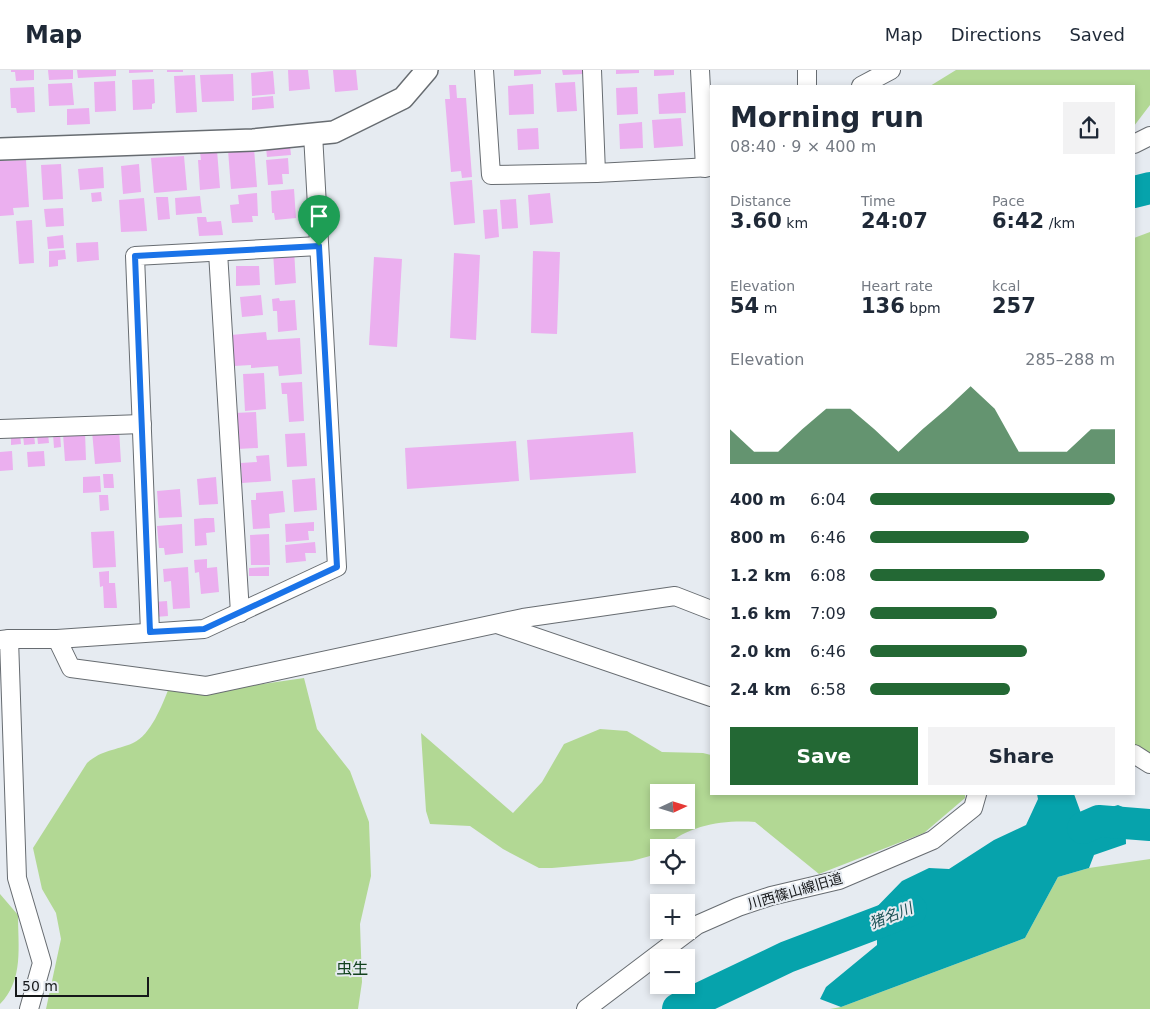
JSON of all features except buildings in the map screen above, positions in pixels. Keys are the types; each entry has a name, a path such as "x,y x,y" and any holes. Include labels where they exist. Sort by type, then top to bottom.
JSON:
{"street":[{"path":"0,149 253,140 334,132 403,98 427,70"},
{"path":"484,70 491,175 708,168 700,70"},
{"path":"592,70 596,173"},
{"path":"807,70 807,85"},
{"path":"863,85 891,70"},
{"path":"29,1009 42,963 16,878 5,639 57,639 204,629 337,567 313,134"},
{"path":"1135,144 1150,136"},
{"path":"150,632 135,256 319,246"},
{"path":"218,252 240,612"},
{"path":"0,429 142,424"},
{"path":"57,639 72,668 206,686 523,618 675,596 710,610"},
{"path":"497,624 710,697"},
{"path":"1135,755 1150,764"},
{"name":"川西篠山線旧道","path":"586,1009 698,924 738,907 771,896 839,880 933,840 973,808 977,795"}],"green space":[{"path":"956,70 1150,70 1150,105 1135,125 1135,85 932,85"},
{"path":"1150,232 1150,758 1135,747 1135,238"},
{"path":"304,678 317,729 350,771 369,822 371,876 360,924 362,982 358,1009 46,1009 61,939 56,913 42,889 33,848 87,763 98,755 127,746 139,739 155,719 169,688 209,692"},
{"path":"600,729 627,731 662,752 710,755 710,795 965,795 965,798 924,833 819,874 755,822 718,823 695,829 676,839 650,839 650,856 632,861 539,868 503,849 470,826 430,824 426,811 421,733 513,813 542,782 564,744"},
{"path":"1150,859 1150,1009 830,1009 841,1007 1025,938 1058,877 1089,868"},
{"path":"0,894 18,915 19,950 13,984 8,995 0,1004"}],"water":[{"path":"1037,795 1074,795 1082,816 1118,805 1125,808 1126,844 1094,855 1089,868 1058,877 1025,938 841,1007 820,999 826,987 877,945 877,936 865,919 902,881 929,868 949,869 994,840 1026,825 1038,799"}],"waterway":[{"name":"猪名川","path":"1135,192 1150,188"},
{"path":"1083,828 1099,821 1150,825"},
{"name":"猪名川","path":"678,1009 787,957 911,910"}],"district":[{"name":"虫生","path":"352,968"}],"route":[{"path":"319,246 337,567 204,629 150,632 135,256 319,246"}]}
